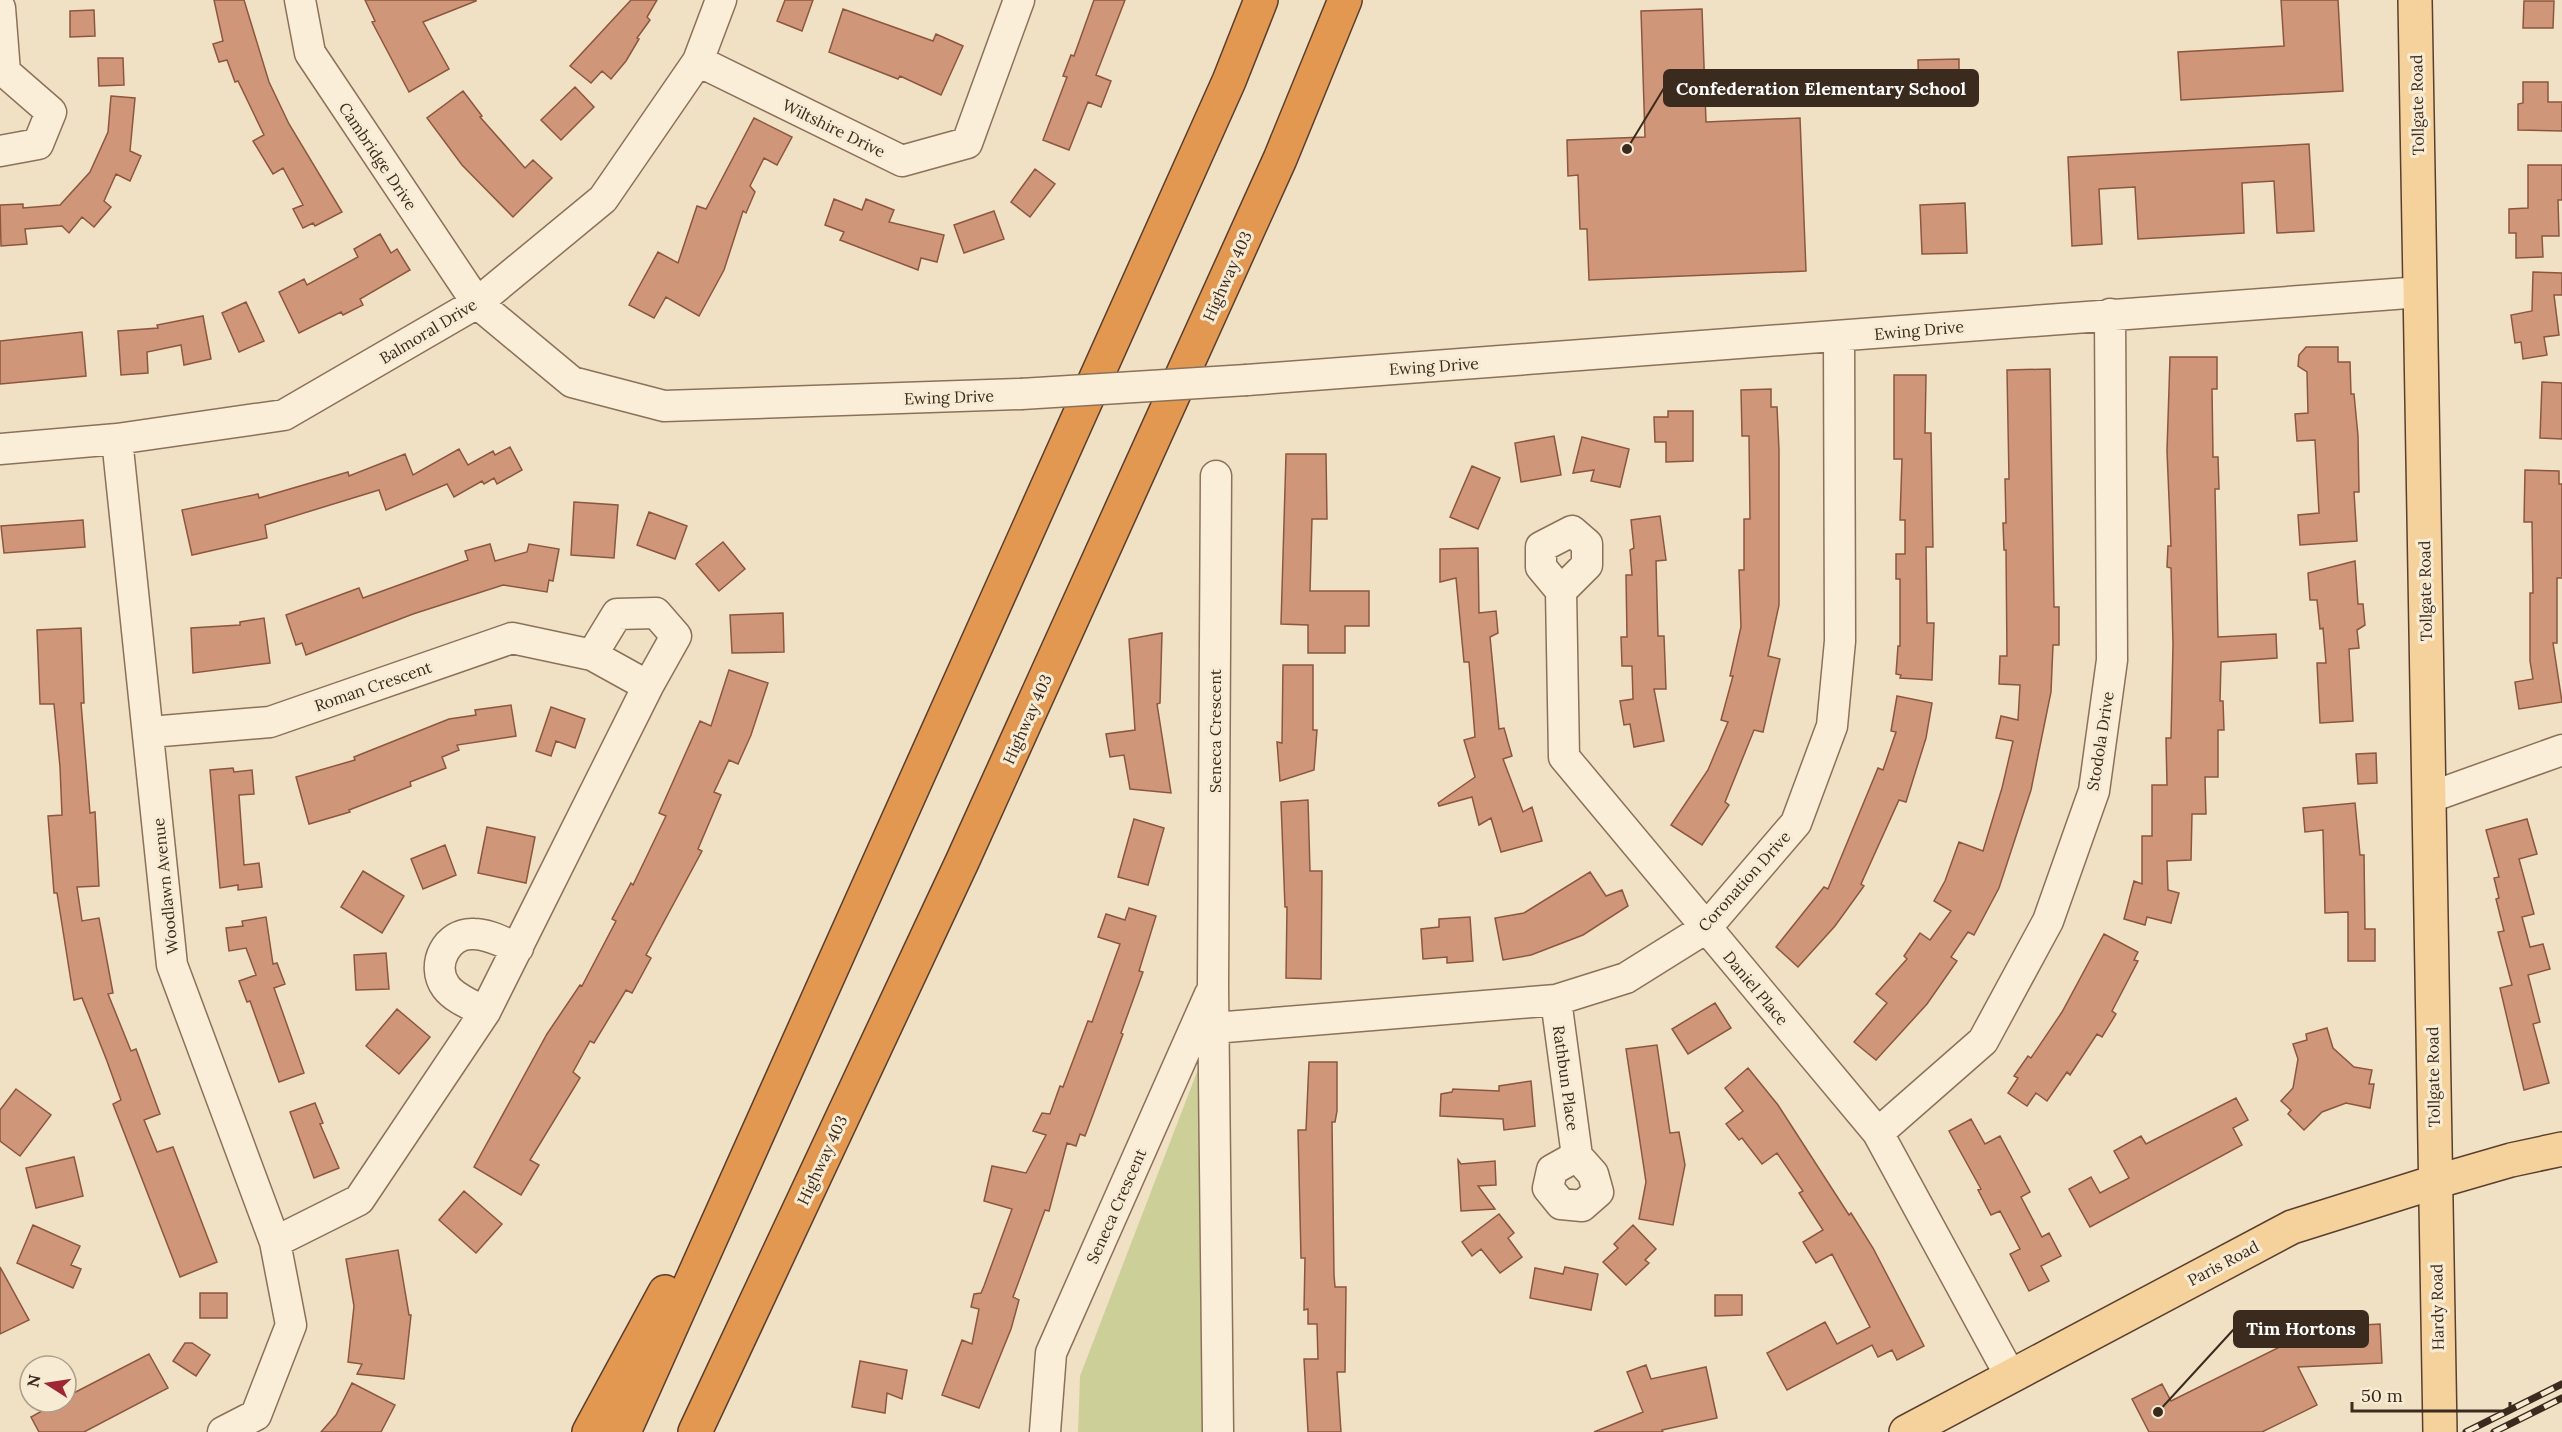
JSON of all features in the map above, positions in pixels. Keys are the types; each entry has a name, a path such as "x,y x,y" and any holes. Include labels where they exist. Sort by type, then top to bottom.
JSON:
{"highway":[{"path":"624,1432 1224,92 1261,0"},
{"name":"Highway 403","path":"694,1432 967,852 1280,159 1345,0"},
{"path":"589,1432 692,1242 735,1185"}],"main road":[{"name":"Tollgate Road","path":"2415,0 2434,1182"},
{"name":"Paris Road","path":"1906,1432 2292,1227 2434,1182 2562,1149"},
{"name":"Hardy Road","path":"2434,1182 2440,1432"}],"street":[{"name":"Cambridge Drive","path":"300,0 310,53 477,303"},
{"name":"Balmoral Drive","path":"0,449 117,440 284,415 477,303 603,199 698,61 721,0"},
{"name":"Wiltshire Drive","path":"698,61 902,161 967,143 1019,0"},
{"path":"0,8 2,75 51,112 38,144 0,151"},
{"name":"Ewing Drive","path":"477,303 572,382 664,406 1021,394 1247,380 2421,292"},
{"name":"Stodola Drive","path":"1878,1133 1983,1041 2048,921 2094,791 2112,660 2110,314"},
{"name":"Coronation Drive","path":"1214,1028 1556,1000 1626,978 1706,928 1796,823 1832,726 1840,640 1839,337"},
{"name":"Woodlawn Avenue","path":"117,440 150,732 172,965 275,1242 291,1325 256,1415 223,1432"},
{"name":"Seneca Crescent","path":"1216,476 1213,986 1218,1432"},
{"name":"Daniel Place","path":"1561,591 1564,757 1878,1133 2011,1377"},
{"path":"275,1242 359,1200 485,1012 648,686 676,636 656,613 617,614 592,655"},
{"name":"Roman Crescent","path":"150,732 270,722 512,638 592,655 648,686"},
{"path":"2428,798 2562,750"},
{"path":"485,1012 453,994 445,986 439,963 443,952 460,936 472,933 518,948"},
{"name":"Seneca Crescent","path":"1045,1432 1051,1353 1213,986"},
{"name":"Rathbun Place","path":"1556,1000 1576,1156"}],"green space":[{"path":"1202,1059 1203,1432 1078,1432 1080,1376"}],"building":[{"path":"214,0 244,0 269,82 289,124 342,212 315,226 313,223 303,228 293,209 303,205 283,168 273,174 253,141 264,135 238,81 235,82 227,60 219,62 213,44 223,41"},
{"path":"365,0 476,1 423,22 449,69 409,92 372,22 375,21"},
{"path":"631,0 657,0 647,17 650,20 637,38 639,39 626,61 611,79 602,71 591,83 570,66"},
{"path":"785,0 813,0 802,31 777,21"},
{"path":"1094,0 1125,0 1096,75 1111,81 1101,107 1088,102 1069,150 1043,140 1067,77 1063,76 1071,55 1074,56"},
{"path":"2281,0 2338,0 2343,91 2181,100 2178,52 2284,46"},
{"path":"2524,1 2554,1 2553,28 2523,28"},
{"path":"843,9 933,41 936,34 963,46 941,95 900,76 898,79 829,52"},
{"path":"1702,9 1706,122 1800,118 1806,271 1589,280 1587,229 1580,229 1578,175 1568,176 1567,140 1645,137 1641,11"},
{"path":"94,10 95,36 70,37 70,11"},
{"path":"98,58 123,58 124,85 99,86"},
{"path":"1959,59 1959,106 1919,106 1918,60"},
{"path":"2523,82 2548,82 2548,102 2562,102 2562,131 2518,130 2518,104 2523,103"},
{"path":"575,87 594,107 561,140 541,120"},
{"path":"463,91 482,116 480,117 525,168 533,160 552,178 513,217 462,165 427,118"},
{"path":"111,96 135,98 130,151 141,156 130,181 116,174 104,201 111,207 94,227 82,217 69,233 62,226 25,229 27,244 1,246 0,205 23,204 23,208 60,205 90,172 108,132"},
{"path":"754,118 792,137 777,165 764,158 750,186 755,192 746,213 743,211 724,270 699,316 666,297 654,318 629,305 658,252 678,263 697,206 706,209"},
{"path":"2309,144 2314,231 2277,233 2274,181 2242,183 2244,233 2138,239 2135,187 2099,189 2102,244 2072,246 2068,157"},
{"path":"2528,165 2562,165 2562,200 2558,200 2559,236 2542,236 2543,257 2516,258 2516,233 2509,233 2509,209 2528,208"},
{"path":"1035,169 1055,184 1030,217 1011,202"},
{"path":"834,199 862,210 866,199 894,210 889,222 944,235 937,262 921,258 918,270 840,240 844,232 825,225"},
{"path":"1965,203 1967,253 1922,254 1920,205"},
{"path":"994,211 1004,239 964,253 954,225"},
{"path":"380,234 391,253 397,249 410,270 360,299 363,305 343,315 341,312 299,333 279,292 304,279 307,285 358,257 354,249"},
{"path":"2533,272 2562,273 2562,295 2554,295 2559,335 2544,337 2547,355 2523,359 2521,342 2515,343 2511,315 2532,311"},
{"path":"246,302 264,341 239,352 222,313"},
{"path":"203,316 211,359 184,365 181,345 147,352 148,373 121,375 118,331 158,328 157,325"},
{"path":"82,332 86,376 0,384 0,341"},
{"path":"2306,347 2338,347 2338,362 2350,362 2351,394 2354,394 2358,436 2359,492 2354,492 2357,541 2300,545 2298,515 2319,513 2315,440 2297,441 2295,414 2308,413 2307,372 2298,366 2299,355"},
{"path":"2170,357 2217,357 2217,389 2212,389 2213,457 2218,457 2219,489 2215,489 2218,637 2276,634 2277,658 2221,662 2220,701 2223,701 2224,730 2218,730 2218,777 2205,777 2206,814 2192,814 2191,860 2167,861 2168,890 2179,893 2171,923 2147,917 2145,925 2124,919 2134,881 2142,884 2142,836 2152,836 2152,785 2167,785 2166,738 2171,738 2173,644 2171,568 2167,567 2168,546 2171,546 2167,451"},
{"path":"2050,369 2054,607 2059,607 2059,645 2053,645 2051,692 2031,790 1999,888 1974,935 1968,932 1951,957 1957,961 1927,1004 1876,1060 1854,1042 1887,1003 1876,994 1907,959 1904,956 1920,933 1930,940 1951,911 1934,901 1945,881 1959,842 1983,851 2002,788 2013,741 1996,738 2001,716 2018,720 2020,685 1999,684 2000,656 2007,656 2006,550 2004,550 2003,523 2006,523 2005,479 2009,479 2007,370"},
{"path":"1894,375 1926,375 1925,433 1931,433 1933,547 1926,547 1927,623 1934,623 1932,680 1900,678 1901,675 1896,674 1898,646 1900,646 1900,579 1896,579 1896,554 1905,554 1905,520 1900,520 1902,459 1894,459"},
{"path":"2542,382 2562,383 2562,439 2540,438"},
{"path":"1771,389 1771,407 1777,407 1779,450 1779,605 1768,656 1780,659 1763,732 1754,730 1725,802 1729,805 1702,845 1671,825 1708,770 1728,722 1721,720 1733,676 1730,676 1741,627 1739,570 1744,570 1744,519 1750,519 1749,436 1742,436 1741,390"},
{"path":"1668,411 1693,411 1693,461 1666,462 1666,442 1655,442 1654,417 1668,417"},
{"path":"1554,436 1561,475 1521,482 1515,443"},
{"path":"1582,437 1629,449 1620,487 1591,481 1594,470 1573,473"},
{"path":"510,447 522,470 497,484 494,478 484,484 482,481 454,497 447,484 386,510 379,490 265,525 267,538 192,555 182,510 258,494 259,498 348,472 349,476 405,454 413,475 459,449 468,465 493,451 495,455"},
{"path":"1286,454 1326,454 1327,519 1312,519 1310,591 1369,591 1369,626 1345,626 1345,653 1308,653 1308,625 1281,624"},
{"path":"1472,466 1500,478 1478,529 1450,517"},
{"path":"2525,470 2559,471 2559,484 2562,484 2562,578 2557,578 2557,643 2553,643 2562,702 2519,709 2515,682 2533,679 2530,661 2530,593 2533,593 2532,522 2524,522"},
{"path":"574,502 618,505 614,558 571,555"},
{"path":"649,512 687,526 675,559 637,545"},
{"path":"1660,516 1666,560 1656,561 1658,636 1664,636 1666,689 1654,689 1664,741 1634,747 1630,724 1624,725 1620,701 1633,699 1632,666 1622,666 1621,637 1627,637 1626,575 1632,575 1630,550 1634,548 1631,520"},
{"path":"83,520 85,547 4,553 1,526"},
{"path":"723,542 745,569 719,591 696,564"},
{"path":"490,544 495,561 527,552 529,544 559,549 553,581 549,580 547,592 503,585 413,614 306,655 302,643 296,645 286,615 359,588 363,598 468,560 465,551"},
{"path":"1478,548 1479,613 1496,611 1498,633 1490,637 1499,729 1504,728 1512,756 1503,759 1523,812 1532,807 1542,841 1501,852 1491,818 1479,825 1472,797 1439,806 1438,803 1475,777 1464,740 1475,737 1469,662 1464,662 1456,578 1440,582 1440,549"},
{"path":"2355,561 2358,604 2363,604 2365,625 2357,630 2359,648 2349,649 2353,721 2320,723 2317,663 2326,663 2323,628 2320,629 2317,600 2310,600 2308,573"},
{"path":"783,613 784,652 732,653 730,615"},
{"path":"264,618 270,663 193,673 191,628 240,625 240,622"},
{"path":"81,628 84,703 81,703 90,813 95,812 99,886 77,887 82,921 99,918 113,993 108,994 131,1051 136,1049 160,1114 144,1120 157,1152 173,1147 217,1262 180,1277 113,1104 121,1100 107,1061 82,998 74,1000 57,893 54,893 48,816 62,815 60,767 54,704 40,704 37,630"},
{"path":"1162,633 1160,703 1157,704 1171,793 1130,789 1124,755 1110,757 1106,734 1135,730 1129,639"},
{"path":"1283,665 1313,665 1313,730 1317,730 1314,770 1280,781 1277,742 1282,743"},
{"path":"729,670 768,683 751,735 738,764 729,760 714,792 721,795 698,849 702,851 646,955 651,958 632,993 626,990 594,1043 590,1041 573,1072 580,1078 530,1160 539,1165 521,1195 474,1167 547,1034 580,985 582,986 616,921 612,919 631,883 633,885 666,816 659,813 700,721 711,726"},
{"path":"1897,696 1932,703 1926,738 1906,802 1899,800 1861,884 1864,886 1835,926 1798,967 1776,947 1824,887 1828,889 1878,768 1883,770 1896,732 1891,731"},
{"path":"511,705 516,736 457,745 459,750 442,757 446,768 410,782 411,786 349,810 350,812 309,824 296,777 355,760 354,757 449,719 476,715 475,710"},
{"path":"551,707 585,719 575,748 556,741 551,756 536,751"},
{"path":"2376,753 2377,783 2358,784 2356,754"},
{"path":"233,768 234,772 252,770 254,794 239,795 244,865 259,863 262,887 238,890 238,885 220,888 210,770"},
{"path":"1308,800 1310,871 1322,871 1321,979 1286,978 1287,907 1285,907 1281,802"},
{"path":"2355,803 2360,855 2364,855 2365,929 2375,929 2375,961 2348,961 2348,912 2325,913 2323,830 2305,832 2303,808"},
{"path":"1134,819 1164,828 1148,885 1118,877"},
{"path":"2527,819 2537,854 2519,859 2534,914 2522,917 2530,947 2543,944 2550,969 2528,975 2540,1022 2533,1024 2549,1083 2524,1090 2500,988 2512,985 2498,932 2504,931 2496,899 2499,898 2494,878 2499,877 2486,830"},
{"path":"487,827 535,837 526,883 478,873"},
{"path":"445,845 456,875 423,889 411,859"},
{"path":"363,871 404,896 382,933 341,907"},
{"path":"1590,872 1606,896 1622,890 1628,906 1583,935 1531,955 1503,960 1495,918 1524,913"},
{"path":"1129,908 1156,916 1139,971 1143,972 1121,1033 1123,1034 1085,1136 1080,1134 1076,1146 1067,1143 1049,1211 1045,1210 1013,1297 1019,1300 1011,1329 979,1408 942,1395 962,1340 972,1344 979,1309 971,1307 974,1294 981,1293 1012,1209 984,1201 992,1166 1026,1173 1046,1135 1033,1131 1042,1113 1050,1114 1060,1086 1063,1087 1088,1021 1092,1022 1120,944 1098,937 1106,914 1125,920"},
{"path":"266,917 273,964 277,963 285,984 274,988 304,1073 279,1082 250,1001 247,1002 239,981 256,975 246,948 229,951 226,928 243,926 242,921"},
{"path":"1470,917 1473,961 1447,963 1447,957 1423,959 1421,929 1439,927 1439,919"},
{"path":"2104,934 2138,952 2134,960 2138,961 2112,1011 2116,1014 2102,1037 2097,1034 2070,1075 2067,1072 2047,1101 2036,1093 2027,1106 2008,1093 2018,1078 2014,1076 2028,1056 2031,1058 2062,1012"},
{"path":"386,953 389,989 356,990 354,955"},
{"path":"1715,1003 1731,1028 1688,1054 1672,1029"},
{"path":"397,1009 430,1037 399,1074 366,1046"},
{"path":"2327,1028 2333,1048 2354,1067 2372,1070 2369,1084 2374,1084 2370,1108 2346,1103 2322,1112 2304,1130 2288,1114 2291,1110 2281,1101 2293,1088 2298,1059 2293,1044 2307,1040 2306,1034"},
{"path":"1657,1045 1670,1133 1679,1132 1685,1165 1673,1225 1639,1219 1646,1182 1626,1049"},
{"path":"1309,1062 1337,1062 1337,1111 1335,1122 1332,1122 1334,1275 1335,1287 1346,1287 1345,1372 1337,1372 1341,1432 1308,1432 1304,1359 1318,1359 1317,1324 1308,1324 1308,1309 1304,1310 1305,1258 1301,1258 1298,1130 1306,1130"},
{"path":"1748,1068 1778,1105 1849,1215 1851,1213 1873,1248 1924,1346 1897,1360 1892,1350 1878,1357 1872,1345 1787,1390 1767,1353 1825,1322 1837,1344 1870,1327 1832,1254 1816,1263 1803,1242 1823,1230 1799,1193 1803,1191 1777,1153 1762,1164 1742,1138 1739,1140 1726,1124 1743,1111 1725,1088"},
{"path":"1531,1081 1535,1126 1504,1130 1503,1119 1440,1116 1441,1094 1452,1092 1453,1089 1499,1091 1499,1086"},
{"path":"16,1089 51,1115 20,1156 0,1141 0,1110"},
{"path":"2236,1098 2248,1120 2233,1128 2242,1145 2090,1227 2069,1189 2091,1177 2100,1193 2129,1178 2114,1151 2141,1136 2146,1144"},
{"path":"315,1103 323,1123 320,1124 339,1168 314,1178 290,1112"},
{"path":"1971,1119 1985,1144 2000,1136 2030,1192 2021,1197 2042,1237 2049,1233 2061,1256 2041,1266 2049,1281 2029,1291 2010,1254 2020,1249 2000,1211 1991,1215 1978,1190 1981,1189 1949,1131"},
{"path":"74,1157 83,1196 36,1208 26,1168"},
{"path":"1458,1160 1461,1164 1495,1161 1496,1185 1478,1186 1495,1209 1461,1211"},
{"path":"464,1191 502,1224 476,1253 439,1220"},
{"path":"1499,1214 1514,1233 1508,1238 1522,1257 1500,1273 1481,1249 1472,1256 1462,1242"},
{"path":"33,1225 80,1246 71,1265 81,1269 73,1288 17,1263"},
{"path":"1633,1225 1656,1249 1645,1260 1649,1263 1626,1285 1603,1262 1618,1248 1614,1244"},
{"path":"398,1250 409,1315 411,1315 404,1379 357,1374 362,1364 348,1362 354,1306 346,1259"},
{"path":"0,1267 29,1320 0,1334"},
{"path":"1565,1267 1598,1274 1591,1310 1530,1298 1535,1268 1563,1274"},
{"path":"200,1293 227,1293 227,1318 200,1318"},
{"path":"1715,1295 1742,1295 1742,1315 1715,1316"},
{"path":"2380,1324 2382,1363 2298,1367 2317,1405 2262,1432 2149,1432 2132,1399 2162,1384 2171,1401 2308,1333 2308,1328"},
{"path":"185,1343 192,1343 210,1355 196,1376 173,1361"},
{"path":"149,1354 168,1388 84,1432 39,1432 31,1417 36,1414 78,1414 78,1391"},
{"path":"860,1361 907,1370 902,1399 887,1393 885,1413 852,1407"},
{"path":"1646,1365 1651,1379 1706,1367 1717,1418 1662,1430 1663,1432 1594,1432 1643,1412 1627,1372"},
{"path":"352,1383 395,1405 381,1432 321,1432 336,1415"}],"railway":[{"path":"2466,1432 2562,1384"},
{"path":"2494,1432 2562,1398"}],"place":[{"name":"Confederation Elementary School","path":"1627,149"},
{"name":"Tim Hortons","path":"2158,1412"}]}
